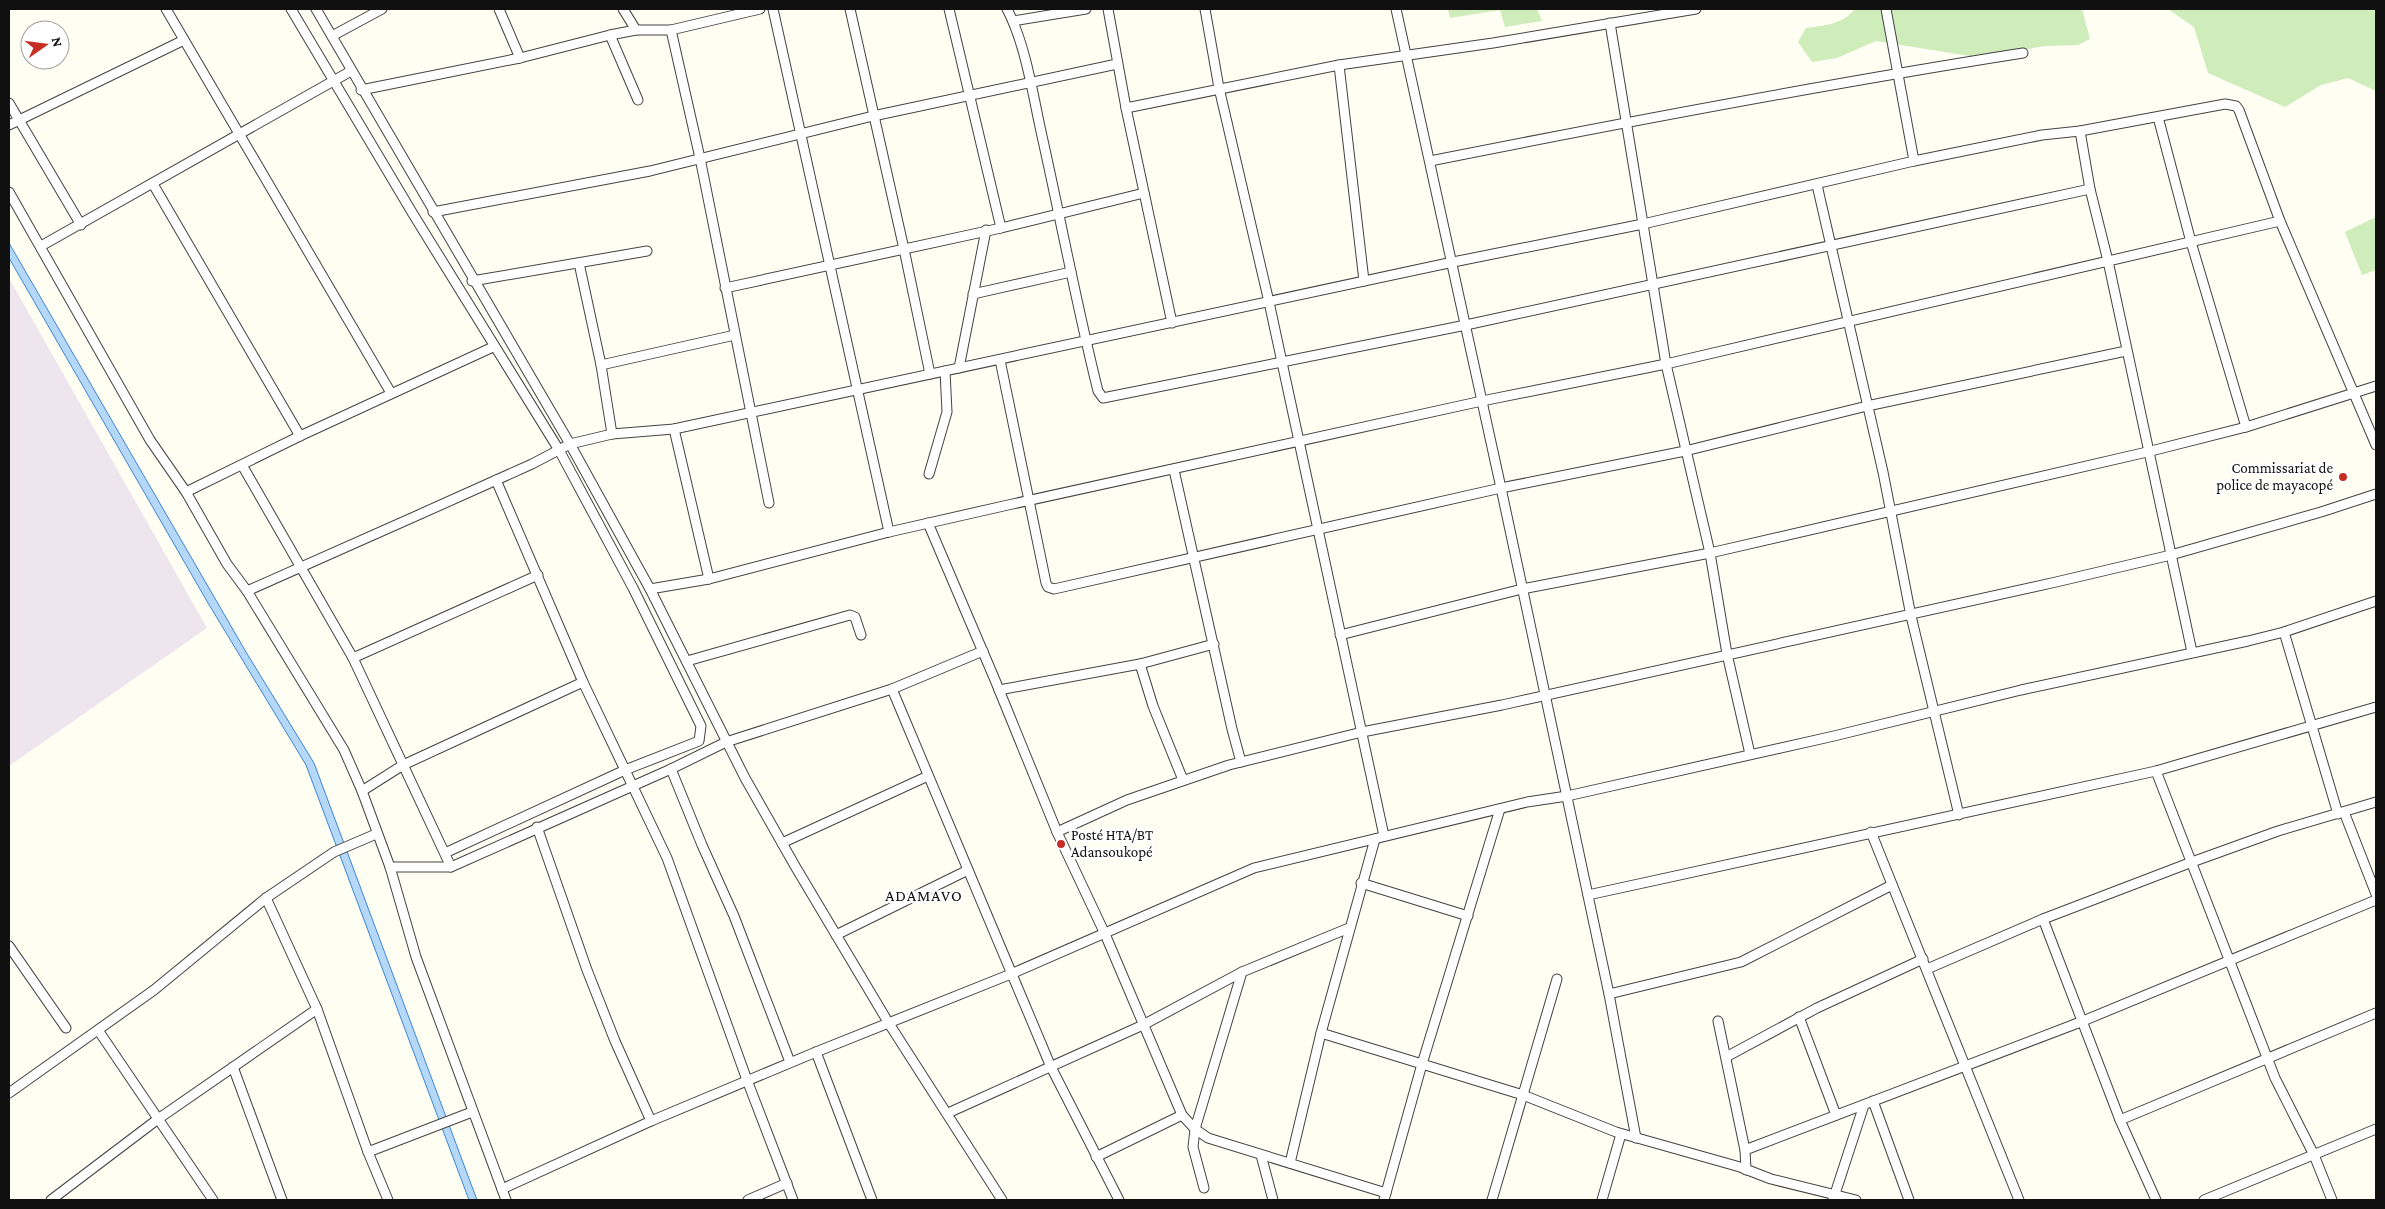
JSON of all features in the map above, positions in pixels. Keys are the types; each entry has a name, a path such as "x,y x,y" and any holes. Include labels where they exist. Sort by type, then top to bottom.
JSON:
{"street":[{"path":"166,9 391,393"},
{"path":"291,9 494,347 559,450 633,588 701,726 699,741 625,770 445,853"},
{"path":"316,9 472,281 570,444 650,589 726,742 782,843 888,1022 1002,1200"},
{"path":"332,36 382,9"},
{"path":"499,9 520,58"},
{"path":"623,9 636,30"},
{"path":"361,90 520,58 610,35 636,30 671,30 754,9"},
{"path":"773,9 889,532"},
{"path":"850,9 930,374"},
{"path":"949,9 1001,228"},
{"path":"1007,9 1013,21 1030,83 1098,391 1103,398 1108,399 1466,325 2090,189"},
{"path":"1013,21 1086,9"},
{"path":"1108,9 1126,108 1172,323"},
{"path":"1205,9 1219,88 1269,302 1362,732 1379,838 1362,884 1349,928 1290,1163"},
{"path":"1396,9 1408,55 1453,262 1588,894 1636,1138"},
{"path":"1126,108 1339,65 1493,43 1696,9"},
{"path":"1886,9 1914,161"},
{"path":"1610,23 1624,123 1666,364 1710,553 1727,654 1750,754"},
{"path":"671,30 700,158 768,503"},
{"path":"610,35 638,100"},
{"path":"9,126 184,40"},
{"path":"1430,162 1624,123 1899,73 2023,53"},
{"path":"433,212 650,171 873,116 1118,64"},
{"path":"1339,65 1364,281"},
{"path":"42,246 351,71"},
{"path":"9,103 81,225"},
{"path":"247,591 496,480 570,444 612,434 674,429 1453,262 1642,224 1914,161 2042,135 2080,131 2225,104 2236,106 2280,221 2376,445"},
{"path":"2158,117 2191,242 2246,427"},
{"path":"2080,131 2090,189 2108,261 2192,652"},
{"path":"153,184 300,436"},
{"path":"1817,185 1829,246 1867,406 1911,614 1959,815"},
{"path":"9,192 42,246 150,440 186,492 227,564 247,591 344,750 362,791 376,834 390,867 416,957 506,1200"},
{"path":"726,288 1001,228 1144,193"},
{"path":"650,589 709,579 928,523 1482,401 1666,364 2280,221"},
{"path":"958,368 986,230"},
{"path":"472,281 647,251"},
{"path":"579,264 601,365 612,434"},
{"path":"973,294 1071,272"},
{"path":"601,365 735,335"},
{"path":"186,492 391,393 494,347"},
{"path":"1000,360 1046,583 1051,588 1501,488 1685,451 1867,406 2126,351"},
{"path":"929,474 947,412 945,371"},
{"path":"1340,635 1522,589 1710,553 2148,452 2246,427 2376,386"},
{"path":"674,429 709,579"},
{"path":"242,465 302,566 353,658 451,867"},
{"path":"1174,470 1192,556 1241,762"},
{"path":"496,480 583,682 668,858 747,1080 794,1200"},
{"path":"1057,832 1127,800 1241,762 1362,732 1545,695 2171,555 2321,512 2376,494"},
{"path":"928,523 1057,832 1105,934 1182,1115 1195,1129 1208,1138 1290,1163 1385,1197 1422,1064 1500,809"},
{"path":"353,658 538,575"},
{"path":"502,1189 651,1121 747,1080 1011,974 1254,868 1500,809 1567,796 1834,736 1934,710 2284,632 2376,601"},
{"path":"686,661 850,615 855,617 861,635"},
{"path":"2284,632 2341,813 2376,894"},
{"path":"999,690 1140,664 1214,644"},
{"path":"390,867 451,867 537,827 671,769 726,742 892,688 983,651"},
{"path":"1140,664 1153,706 1184,780"},
{"path":"362,791 403,765 583,682"},
{"path":"892,688 1051,1067 1119,1200"},
{"path":"1588,894 2156,771 2376,706"},
{"path":"671,769 734,916 790,1062"},
{"path":"2156,771 2268,1059 2314,1156 2332,1200"},
{"path":"782,843 928,776"},
{"path":"1927,969 2042,919 2278,830 2376,802"},
{"path":"537,827 590,979 615,1041 651,1121"},
{"path":"1871,832 1967,1065 2020,1200"},
{"path":"9,1093 154,990 266,898 334,852 376,834"},
{"path":"836,935 968,870"},
{"path":"1362,884 1468,916"},
{"path":"1609,994 1742,962 1892,885"},
{"path":"266,898 317,1009 368,1152 388,1200"},
{"path":"1745,1150 2082,1021 2376,900"},
{"path":"2042,919 2120,1120 2156,1200"},
{"path":"948,1113 1143,1025 1242,972 1349,928"},
{"path":"9,946 66,1028"},
{"path":"1726,1057 1799,1017 1923,959"},
{"path":"1204,1188 1193,1147 1195,1129 1242,972"},
{"path":"1492,1200 1557,980"},
{"path":"51,1200 158,1119 317,1009"},
{"path":"2120,1120 2376,1013"},
{"path":"1799,1017 1836,1115"},
{"path":"1718,1021 1745,1150 1746,1170"},
{"path":"98,1030 213,1200"},
{"path":"1321,1034 1524,1095 1621,1134 1834,1198 1856,1200"},
{"path":"816,1052 872,1200"},
{"path":"233,1067 282,1200"},
{"path":"1874,1101 1909,1200"},
{"path":"1834,1198 1864,1105"},
{"path":"368,1152 472,1112"},
{"path":"1096,1157 1182,1115"},
{"path":"2204,1200 2376,1129"},
{"path":"1602,1200 1621,1134"},
{"path":"1261,1155 1273,1200"},
{"path":"748,1200 787,1183"}],"shaded area":[{"path":"9,278 207,628 9,766"}],"green space":[{"path":"1448,9 1537,9 1542,21 1505,27 1500,10 1450,18"},
{"path":"1854,9 2082,9 2090,39 2078,45 2044,46 1982,58 1876,41 1837,58 1812,62 1798,42 1806,28 1839,21"},
{"path":"2168,9 2376,9 2376,91 2348,78 2321,85 2285,107 2208,73 2194,27"},
{"path":"2376,217 2376,270 2362,275 2345,232"}],"water":[{"path":"9,243 246,652 314,763 477,1200 469,1200 306,765 208,603 9,258"}],"place":[{"name":"Commissariat de police de mayacopé","path":"2343,477"},
{"name":"Posté HTA/BT Adansoukopé","path":"1061,844"}],"district":[{"name":"ADAMAVO","path":"924,895"}]}
